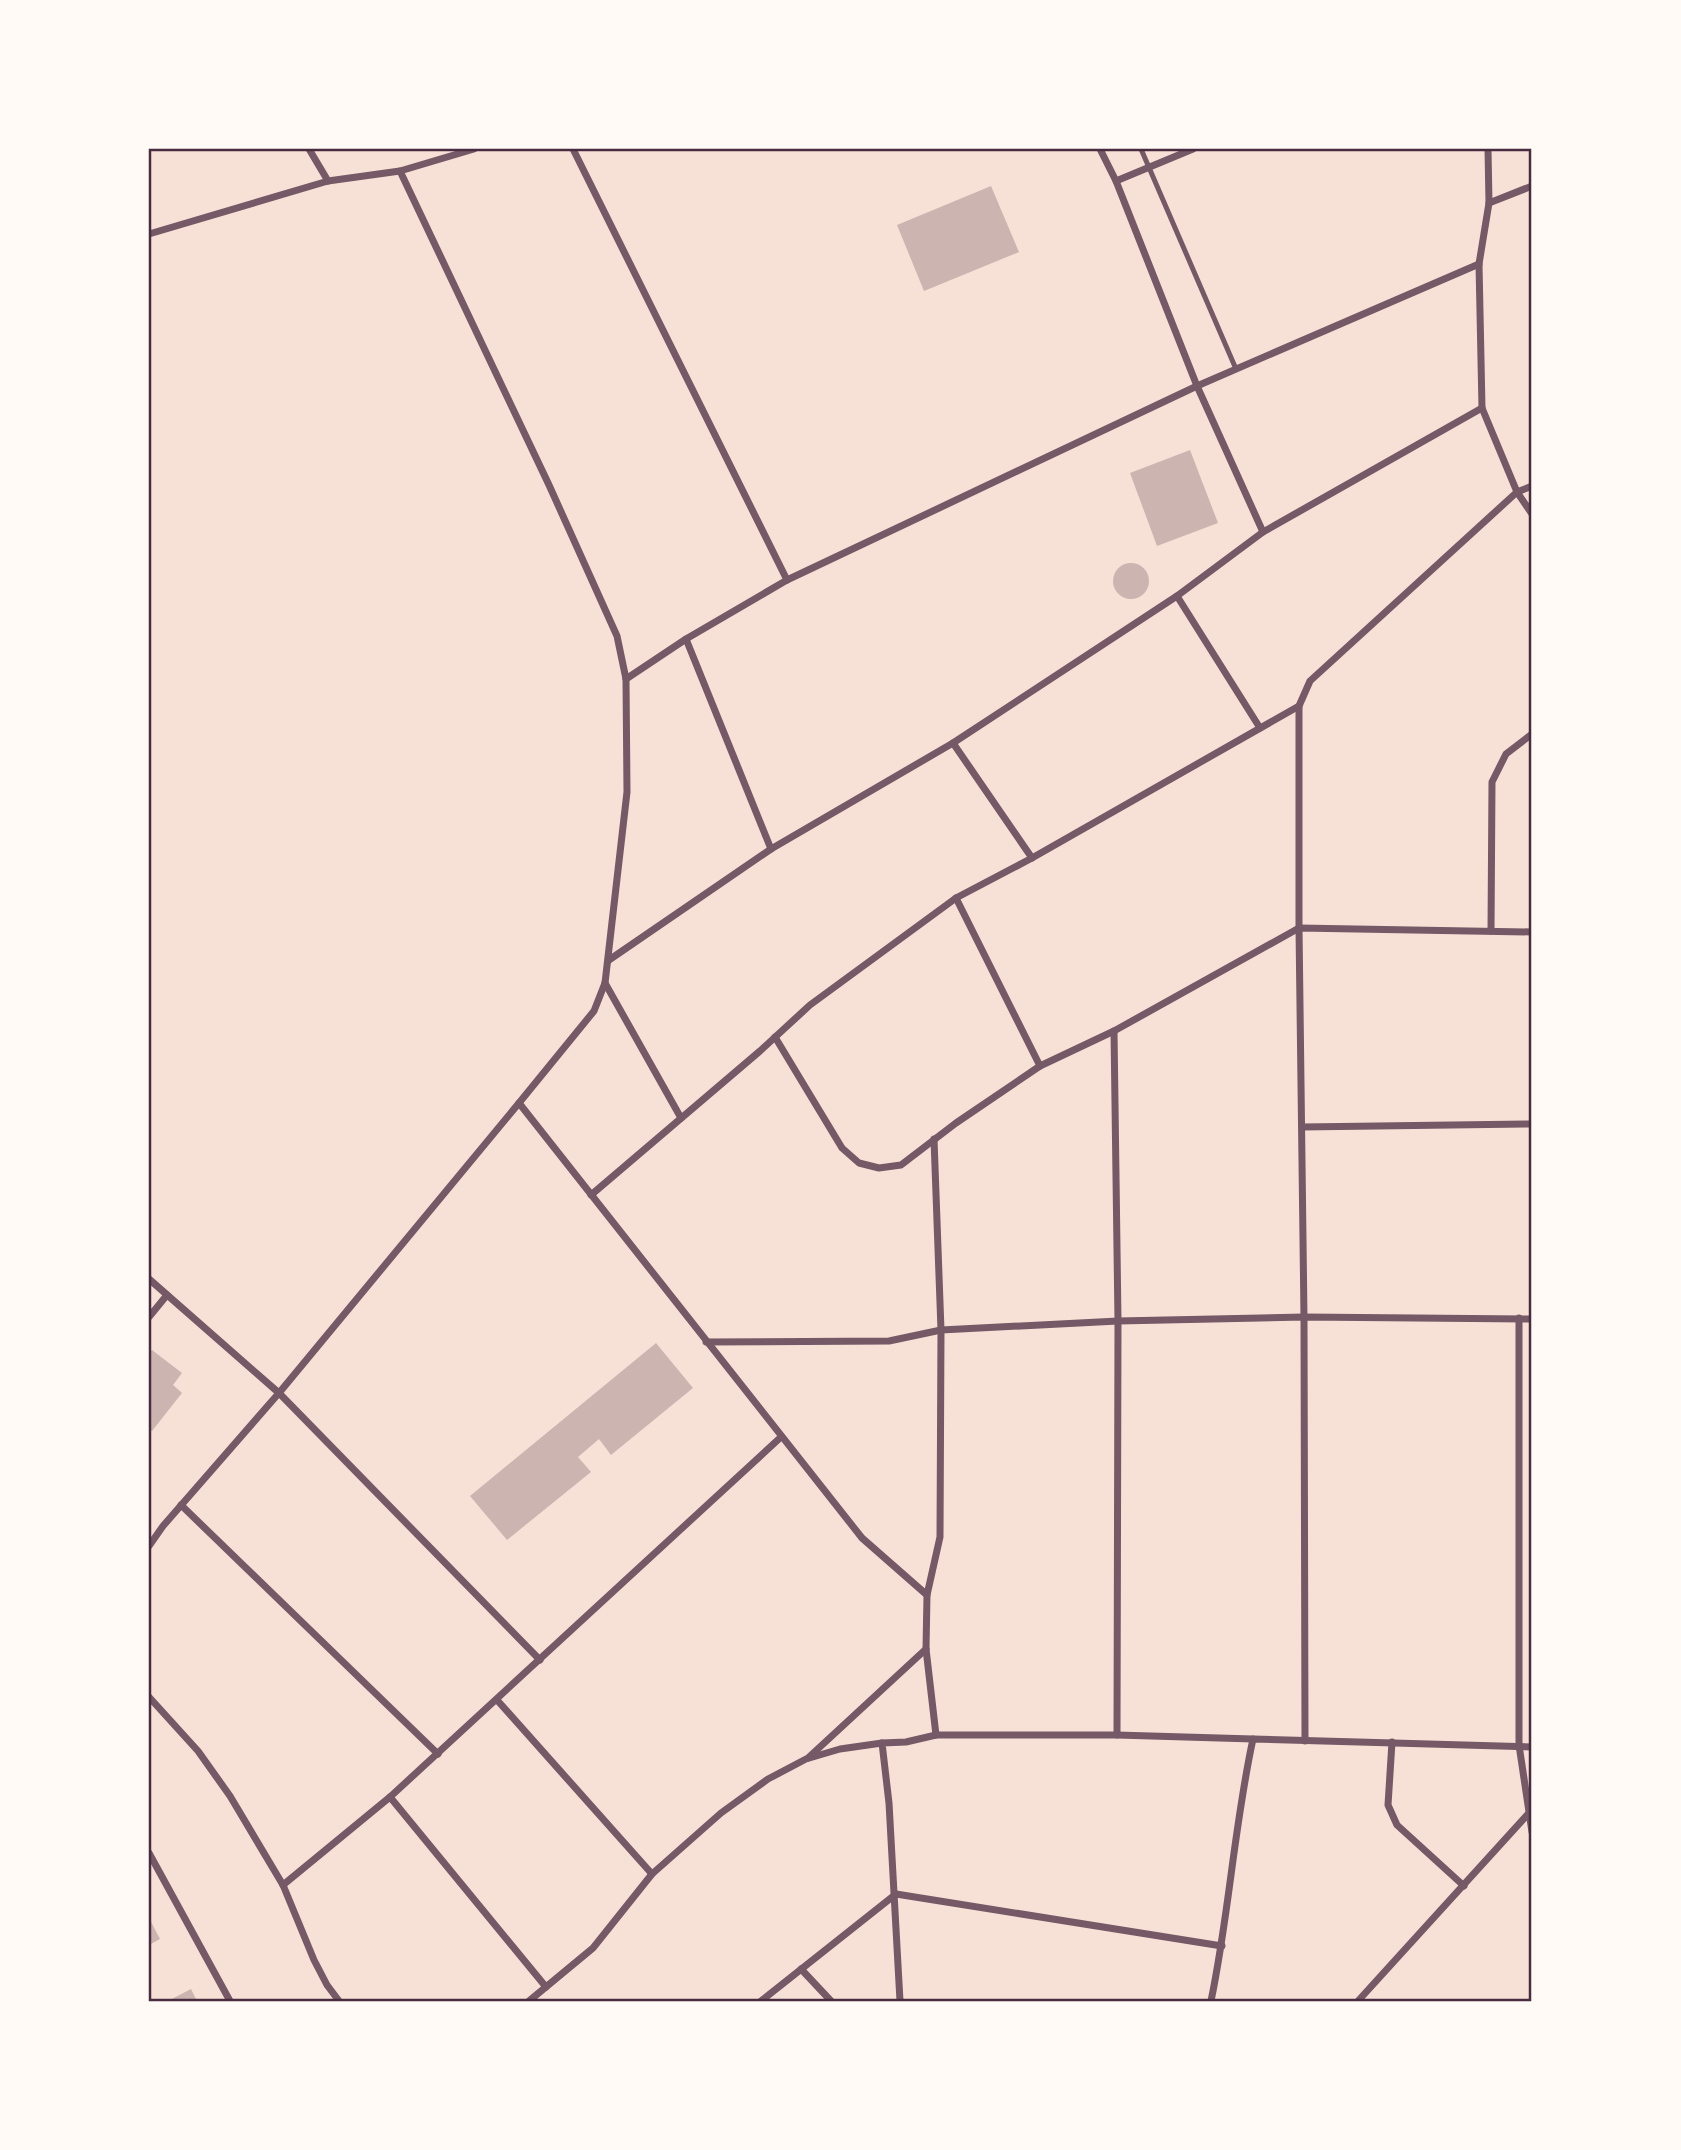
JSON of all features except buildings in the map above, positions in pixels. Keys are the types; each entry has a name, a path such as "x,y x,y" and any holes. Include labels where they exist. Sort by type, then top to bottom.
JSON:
{"street":[{"path":"309,149 328,181"},
{"path":"149,233 328,181 400,171 474,149"},
{"path":"573,149 787,580"},
{"path":"1100,149 1116,181 1197,386 1263,532"},
{"path":"1116,181 1193,149"},
{"path":"1489,149 1489,203 1479,264 1482,408 1517,492 1532,514"},
{"path":"149,1546 594,1011 605,983 627,792 626,679 617,636 550,485 400,171"},
{"path":"1489,203 1532,186"},
{"path":"626,679 686,639 787,580 1197,386 1479,264"},
{"path":"609,960 771,849 953,743 1177,596 1263,532 1482,408"},
{"path":"1305,1741 1299,706 1310,681 1517,492 1532,486"},
{"path":"1177,596 1260,729"},
{"path":"686,639 771,849"},
{"path":"591,1195 810,1004 956,898 1032,858 1299,706"},
{"path":"1491,932 1492,782 1506,754 1532,734"},
{"path":"953,743 1032,858"},
{"path":"956,898 1040,1066"},
{"path":"775,1037 842,1148 859,1163 880,1168 901,1165 1040,1066 1114,1031 1299,928 1532,932"},
{"path":"605,983 681,1118"},
{"path":"1114,1031 1118,1321 1117,1735"},
{"path":"519,1103 862,1538 927,1595"},
{"path":"1301,1127 1532,1124"},
{"path":"934,1139 941,1330 940,1537 927,1595 926,1649 936,1735"},
{"path":"149,1279 279,1392 540,1660"},
{"path":"149,1317 167,1294"},
{"path":"706,1342 889,1341 941,1330 1118,1321 1304,1317 1532,1319"},
{"path":"1519,1318 1519,1745 1532,1832"},
{"path":"283,1885 438,1754 781,1437"},
{"path":"181,1505 438,1754"},
{"path":"806,1759 926,1649"},
{"path":"149,1697 198,1751 230,1796 283,1885 314,1959 339,2001"},
{"path":"497,1700 652,1874"},
{"path":"529,2001 593,1948 652,1874 721,1813 768,1779 806,1759 840,1749 906,1742 936,1735 1117,1735 1532,1747"},
{"path":"1210,2001 1223,1946 1239,1811 1253,1740"},
{"path":"1392,1742 1388,1805 1397,1825 1464,1886"},
{"path":"882,1743 890,1803 900,2001"},
{"path":"390,1797 546,1987"},
{"path":"1359,2001 1529,1813"},
{"path":"149,1853 230,2001"},
{"path":"761,2001 896,1895 1223,1946"},
{"path":"801,1969 831,2001"}],"lane":[{"path":"1141,149 1236,369"}]}
